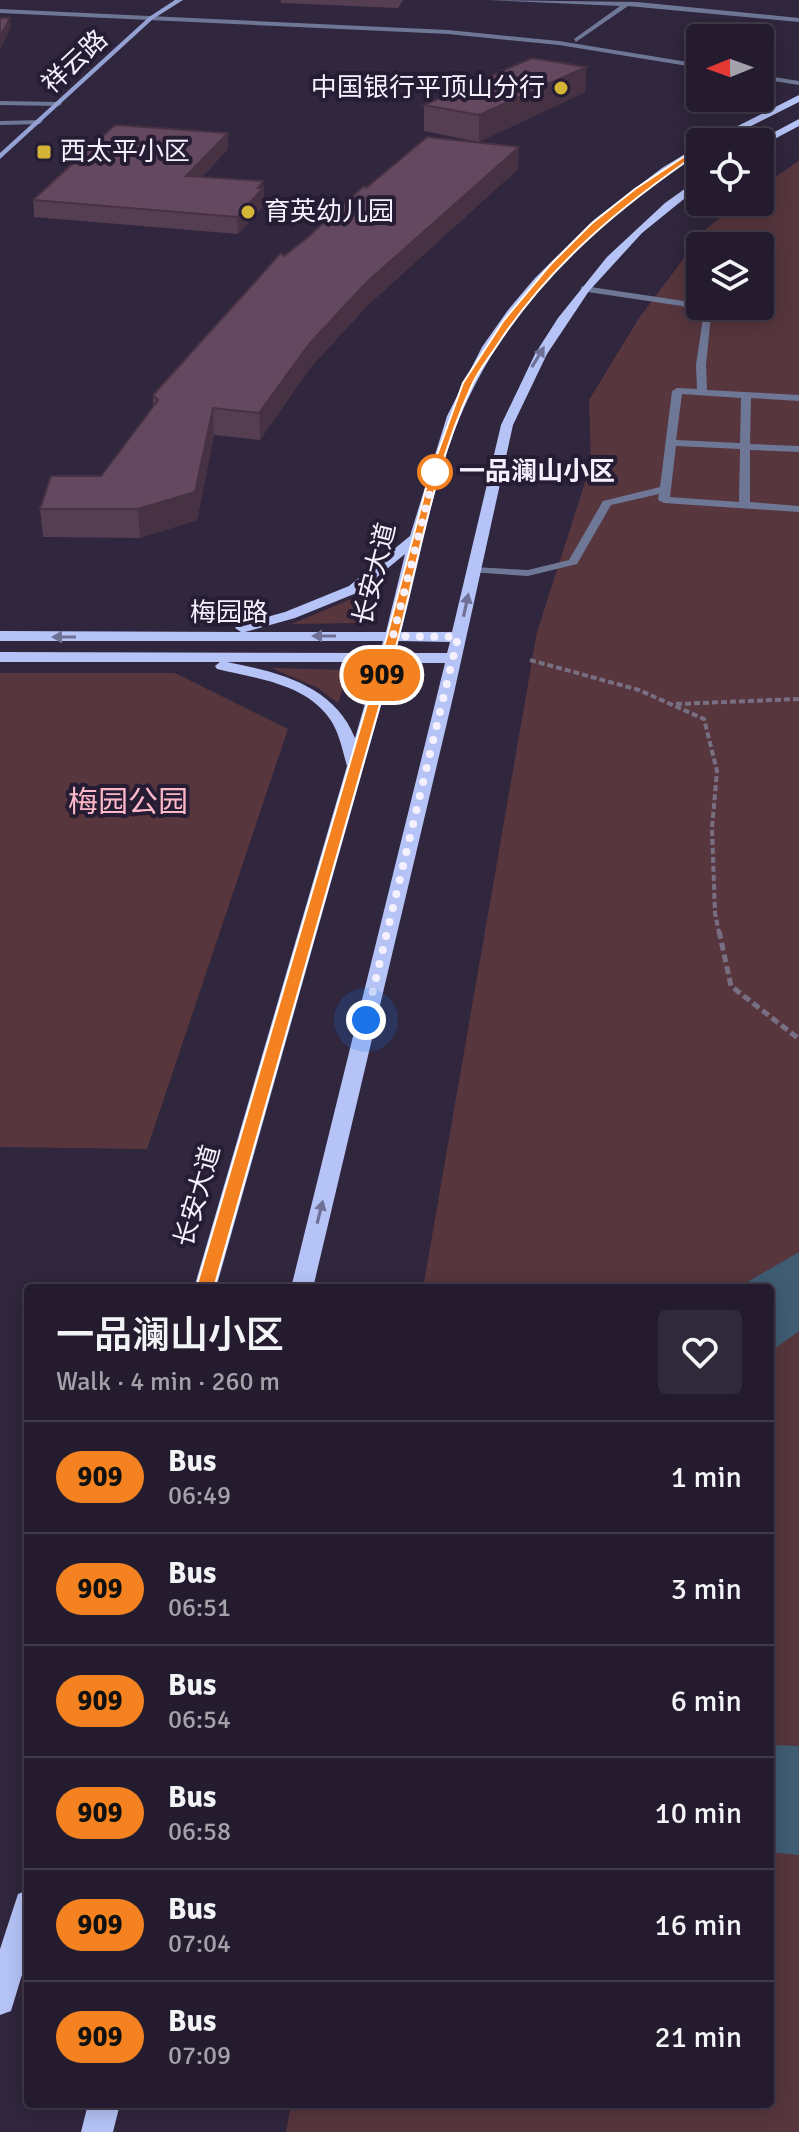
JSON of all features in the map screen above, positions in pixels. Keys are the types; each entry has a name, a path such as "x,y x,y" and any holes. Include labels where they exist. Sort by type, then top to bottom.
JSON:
{"main road":[{"name":"祥云路","path":"0,157 154,16 180,0"},
{"path":"739,128 799,98"},
{"path":"774,135 799,122"},
{"name":"长安大道","path":"206,1284 393,636 417,537 448,432 468,383 508,322 553,267 594,226 637,190 686,157"},
{"path":"303,1284 507,425 522,386 584,289 643,226 686,192"},
{"path":"177,637 257,626 321,604 354,589 417,537"},
{"name":"梅园路","path":"0,636 458,637"},
{"name":"梅园路","path":"0,657 454,658"},
{"path":"176,657 257,673 286,681 308,693 336,715 355,766"},
{"path":"0,2001 24,1917"},
{"path":"97,2132 103,2108"}],"street":[{"path":"490,0 626,4 799,20"},
{"path":"576,40 626,4"},
{"path":"0,9 430,26 576,40 686,56"},
{"path":"154,16 492,36 686,64"},
{"path":"774,70 799,74"},
{"path":"774,79 799,83"},
{"path":"0,103 58,104"},
{"path":"0,123 40,122"},
{"path":"584,289 684,304 708,317 701,365 702,393"},
{"path":"799,398 677,391 664,500 799,509"},
{"path":"744,505 746,395"},
{"path":"671,443 799,449"},
{"path":"473,570 528,573 573,562 607,503 666,489"}],"path":[{"path":"530,660 639,690 704,719 717,771 712,828 715,913 731,986 799,1039"},
{"path":"672,704 799,699"}],"green space":[{"path":"799,161 799,2132 286,2132 290,2108 774,2108 774,1284 424,1284 537,632 591,464 589,400 639,318 686,256 686,320 774,320 774,232 704,232 722,216 774,216 774,178"},
{"path":"368,592 360,623 291,624"},
{"path":"271,668 349,670 338,703 318,688"},
{"name":"梅园公园","path":"0,673 175,673 288,729 147,1149 0,1147"}],"water":[{"path":"799,1252 799,1331 774,1349 774,1284 744,1284"},
{"path":"774,1745 799,1746 799,1855 774,1852"}],"building":[{"path":"0,18 10,18 0,37"},
{"path":"532,58 586,67 479,115 424,105"},
{"path":"115,125 228,133 186,176 263,181 258,188 263,188 237,217 33,200"},
{"path":"427,137 519,147 367,282 310,343 259,413 213,408 195,492 138,509 40,509 51,476 101,476 158,400 153,395 281,253 284,256 307,238 364,186 366,188"}],"bus line":[{"name":"909","path":"206,1284 401,609 434,477 468,383 523,300 553,267 594,226 637,190 686,157"}],"place":[{"name":"中国银行平顶山分行","path":"561,88"},
{"name":"西太平小区","path":"44,152"},
{"name":"育英幼儿园","path":"248,212"},
{"name":"一品澜山小区","path":"435,472"}],"route":[{"path":"366,1020 458,637 393,636 435,472"}]}
